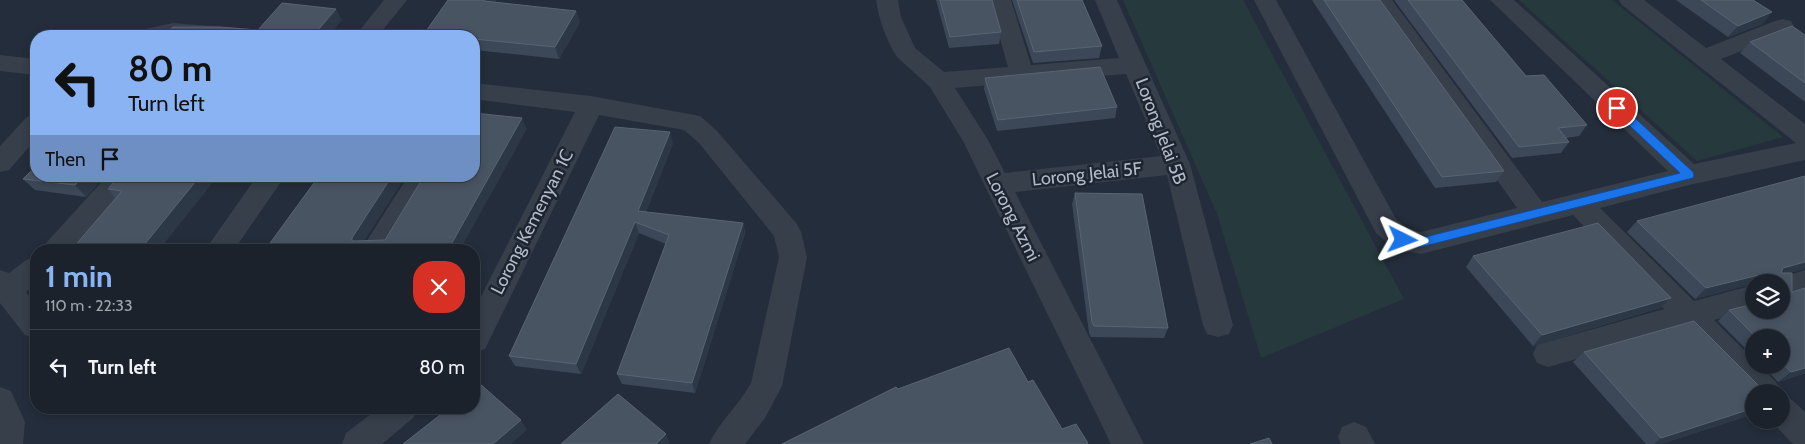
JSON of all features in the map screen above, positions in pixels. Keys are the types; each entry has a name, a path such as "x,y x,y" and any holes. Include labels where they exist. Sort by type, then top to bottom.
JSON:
{"street":[{"path":"371,30 396,0"},
{"name":"Lorong Azmi","path":"888,0 890,17 905,52 940,81 975,140 1128,444"},
{"path":"1000,0 1022,74"},
{"name":"Lorong Jelai 5B","path":"1106,0 1178,164 1218,325"},
{"path":"1265,0 1386,226 1403,240 1421,243 1689,175 1805,151"},
{"path":"1380,0 1536,214"},
{"path":"1502,0 1689,175"},
{"path":"1630,0 1805,137"},
{"path":"1704,57 1790,31 1761,10"},
{"path":"0,63 30,66"},
{"path":"940,81 1134,65"},
{"path":"480,93 591,105 690,122 708,137 787,232 793,257 766,386 754,408 725,444"},
{"name":"Lorong Kemenyan 1C","path":"480,328 591,105"},
{"path":"0,163 30,130"},
{"name":"Lorong Jelai 5F","path":"996,184 1178,164"},
{"path":"62,244 118,182"},
{"path":"223,244 268,182"},
{"path":"379,244 418,182"},
{"path":"1578,203 1756,384"},
{"path":"30,271 4,286 30,318"},
{"path":"1790,286 1805,282"},
{"path":"1548,354 1745,299"},
{"path":"0,400 10,422 7,444"},
{"path":"358,444 395,414"},
{"path":"1790,419 1805,434"}],"shaded area":[{"path":"1123,0 1243,0 1404,299 1261,358 1217,214"},
{"path":"1519,0 1612,0 1783,137 1697,161"}],"building":[{"path":"448,0 484,0 576,11 555,47 480,40 480,30 427,30"},
{"path":"940,0 992,0 1001,32 950,37"},
{"path":"1017,0 1082,0 1102,46 1034,52"},
{"path":"1324,0 1380,0 1504,171 1442,177"},
{"path":"1408,0 1462,0 1526,76 1544,75 1587,125 1558,128 1569,142 1519,147"},
{"path":"1701,0 1753,0 1772,12 1738,26"},
{"path":"282,3 336,9 318,30 258,30"},
{"path":"1792,26 1805,35 1805,83 1750,42"},
{"path":"173,27 220,27 258,30 170,30"},
{"path":"1100,67 1117,107 998,120 985,78"},
{"path":"480,114 522,118 451,244 269,244 315,182 388,182 352,238 352,241 385,240 420,182 480,182"},
{"path":"615,127 670,132 638,211 743,223 692,383 617,374 669,235 635,222 576,364 509,356"},
{"path":"30,172 30,180 23,179"},
{"path":"1805,176 1805,262 1783,268 1781,273 1792,273 1792,292 1805,288 1805,368 1790,371 1790,329 1748,329 1729,310 1745,306 1745,319 1790,319 1790,274 1745,274 1745,278 1706,288 1637,221"},
{"path":"49,182 78,182 75,185"},
{"path":"114,182 195,182 145,244 76,244 122,191 108,189"},
{"path":"1075,193 1142,194 1168,328 1094,326"},
{"path":"1598,223 1671,298 1542,335 1473,256"},
{"path":"1694,321 1757,384 1745,384 1745,411 1661,438 1584,352"},
{"path":"1009,348 1028,382 1033,380 1062,429 1076,424 1088,443 782,444 896,387 898,389"},
{"path":"480,384 521,420 493,444 403,444 441,414 480,414"},
{"path":"618,394 666,434 656,444 561,444"},
{"path":"1269,438 1272,444 1250,444"}],"route":[{"path":"1403,240 1421,243 1689,175 1617,108"}]}
